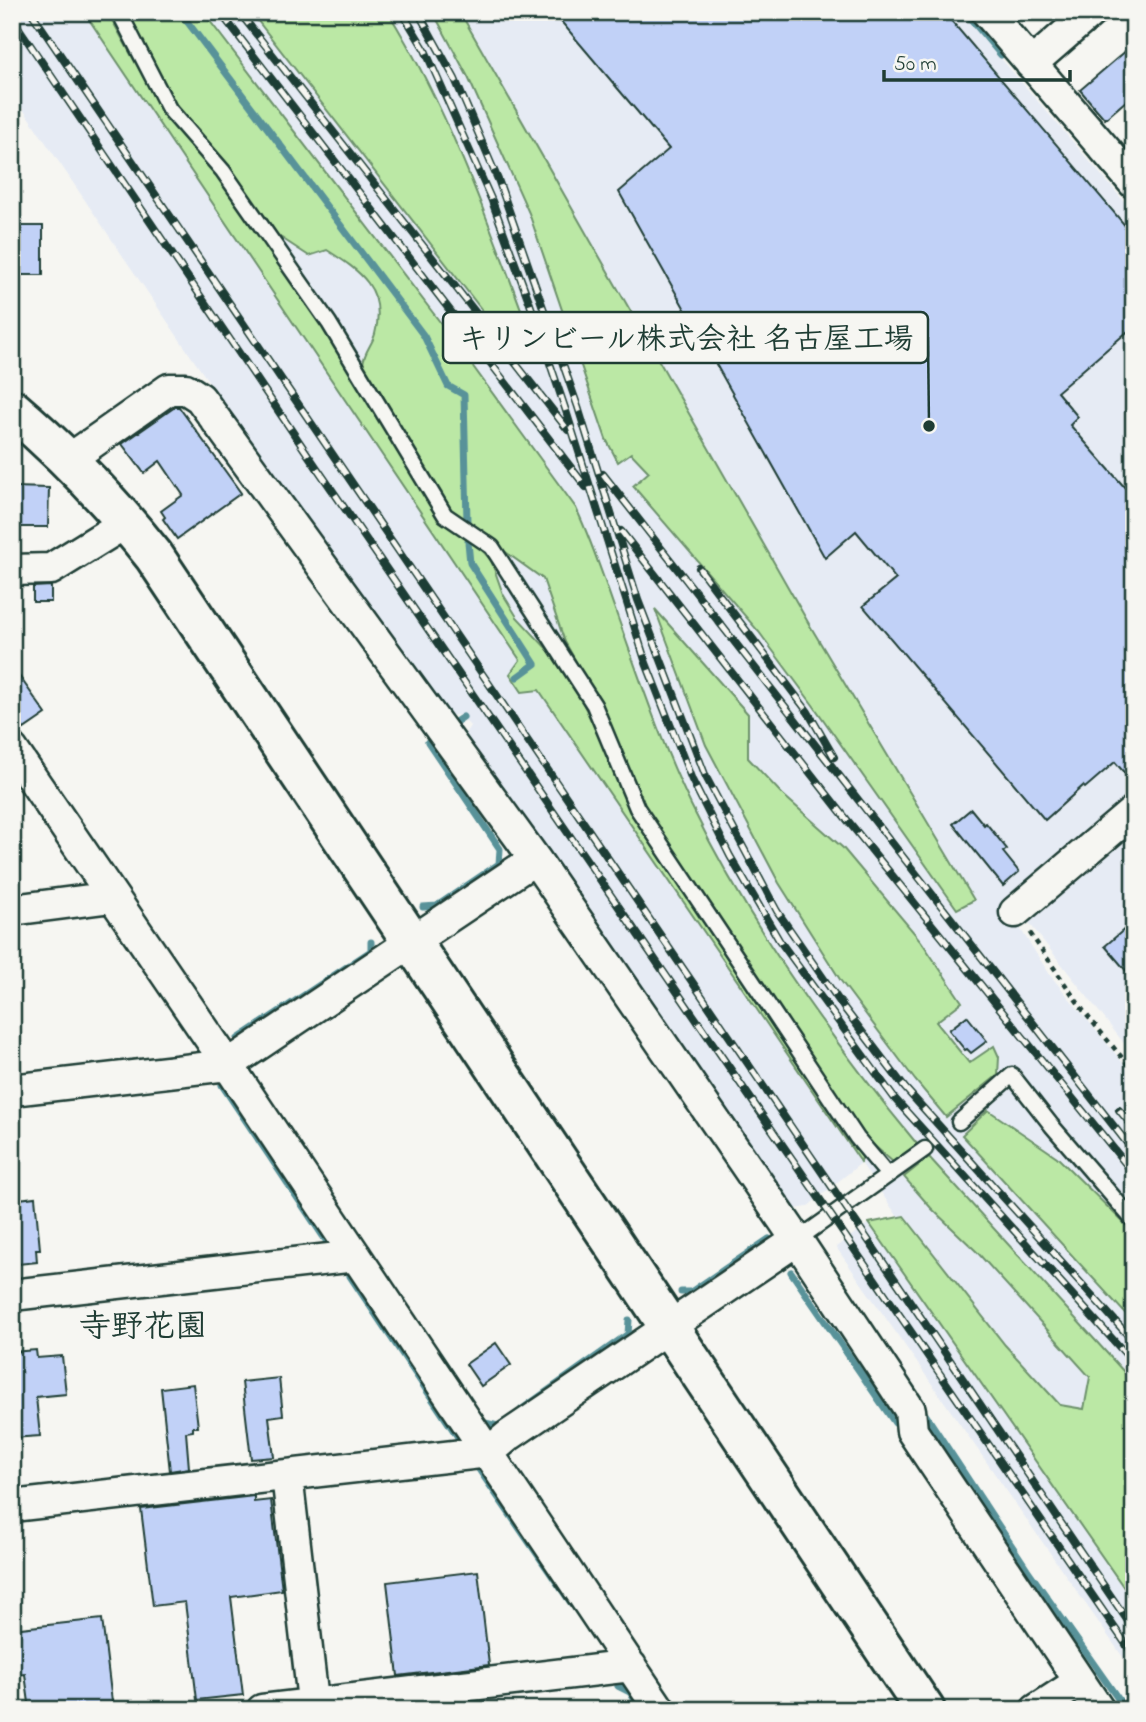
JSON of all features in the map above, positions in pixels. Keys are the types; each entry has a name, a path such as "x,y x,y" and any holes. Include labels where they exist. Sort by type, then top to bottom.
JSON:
{"street":[{"path":"987,12 1134,183"},
{"path":"1031,64 1091,12"},
{"path":"68,460 169,389 186,389 200,398 535,859 797,1240 910,1409 912,1431 1100,1710"},
{"path":"12,409 68,460 127,522 154,556 925,1710"},
{"path":"12,569 51,569 127,522"},
{"path":"12,750 228,1065 660,1710"},
{"path":"1015,912 1134,811"},
{"path":"12,1090 228,1065 535,859"},
{"path":"12,911 112,897"},
{"path":"12,1506 489,1452 508,1436 797,1240"},
{"path":"12,1295 356,1256"},
{"path":"287,1475 314,1707"},
{"path":"262,1710 314,1707 631,1666"},
{"path":"1036,1710 1079,1682"}],"lane":[{"path":"119,12 169,109 223,171 329,323 445,514 492,547 594,705 637,808 857,1138 888,1175"},
{"path":"959,1122 1012,1075 1134,1221"},
{"path":"797,1240 925,1149"}],"path":[{"path":"1015,912 1085,1013 1134,1072"}],"shaded area":[{"path":"12,12 961,12 1134,213 1134,1056 1030,924 1002,900 1050,975 1134,1076 1134,1563 861,1163 807,1207 785,1211 461,740 470,726 460,715 443,716 195,362 12,93"},
{"path":"869,1223 1134,1602 1134,1673 836,1247"}],"green space":[{"path":"84,12 111,12 113,22 162,111 217,174 323,328 439,517 480,548 491,560 503,594 517,617 550,652 583,703 632,808 862,1157 861,1162 539,690 522,692 510,674 520,660"},
{"path":"128,12 203,12 453,339 576,508 669,756 714,850 766,938 823,1023 917,1144 893,1162 862,1135 645,807 605,713 565,642 543,579 449,511 363,364 375,334 378,318 374,293 368,283 327,250 309,256 277,235 177,106"},
{"path":"251,12 388,12 450,129 531,336 502,336"},
{"path":"433,12 460,12 809,624 974,900 957,909 759,632 633,486 649,472 631,453 618,462 606,439 529,213 468,77"},
{"path":"655,609 748,714 748,758 782,794 843,848 921,941 962,1002 936,1022 969,1063 994,1046 999,1057 998,1075 946,1117 841,981 779,883 706,745"},
{"path":"988,1110 1057,1157 1134,1233 1134,1323 962,1135"},
{"path":"929,1157 1134,1383 1134,1602 869,1223 904,1216 1005,1345 1060,1405 1084,1409 1090,1377 977,1252 931,1208 904,1177"}],"building":[{"path":"553,12 944,12 1134,236 1134,326 1057,392 1078,417 1070,425 1134,498 1134,784 1115,762 1045,820 863,606 896,579 856,531 825,558 619,192 669,149"},
{"path":"1134,44 1134,94 1105,119 1080,90"},
{"path":"12,226 43,226 43,275 12,275"},
{"path":"175,407 179,407 241,493 177,539 163,519 165,517 161,511 183,495 160,461 144,473 122,444"},
{"path":"12,487 49,488 48,527 12,527"},
{"path":"51,586 51,602 33,602 33,587"},
{"path":"12,666 46,714 24,729 12,712"},
{"path":"971,809 1007,849 1003,852 1019,872 1003,886 953,824"},
{"path":"1134,921 1134,980 1105,946"},
{"path":"967,1016 987,1041 971,1053 965,1050 949,1030"},
{"path":"35,1197 40,1249 36,1249 37,1262 18,1264 12,1230 12,1200"},
{"path":"496,1343 511,1365 481,1386 466,1364"},
{"path":"36,1350 37,1358 62,1356 66,1394 36,1397 40,1436 12,1438 12,1352"},
{"path":"279,1378 283,1415 269,1417 274,1457 251,1459 242,1382"},
{"path":"193,1384 198,1427 186,1432 189,1468 170,1471 161,1388"},
{"path":"254,1496 254,1502 271,1500 282,1590 231,1597 243,1695 197,1700 185,1602 153,1606 141,1509"},
{"path":"478,1571 489,1665 398,1676 387,1582"},
{"path":"102,1619 113,1710 30,1710 25,1674 12,1675 12,1629"}],"waterway":[{"path":"180,12 424,336 448,386 464,395 467,522"},
{"path":"965,12 1001,55"},
{"path":"468,542 470,563 535,664 517,677"},
{"path":"454,723 463,717"},
{"path":"423,907 437,906 499,864 500,849 428,742"},
{"path":"238,1039 371,951 371,942"},
{"path":"222,1085 325,1239"},
{"path":"681,1292 691,1292 769,1239"},
{"path":"791,1272 895,1423"},
{"path":"350,1276 458,1437"},
{"path":"522,1409 628,1334 629,1320"},
{"path":"925,1414 1027,1569 1126,1710"},
{"path":"485,1423 498,1426 504,1422"},
{"path":"476,1465 571,1603"},
{"path":"618,1686 630,1692 641,1710"}],"railway":[{"path":"31,12 1134,1630"},
{"path":"220,12 586,487"},
{"path":"239,12 568,430"},
{"path":"402,12 425,50 492,201 567,414 646,663 692,780 730,856 779,940 895,1099 1134,1363"},
{"path":"418,12 455,79 499,182 578,407 638,600 706,777 777,911 844,1008 905,1088 1134,1342"},
{"path":"12,18 317,468 1134,1656"},
{"path":"603,474 1134,1152"},
{"path":"621,531 848,821 1134,1174"},
{"path":"699,568 808,712 834,757"},
{"path":"1119,1110 1134,1128"}],"place":[{"name":"キリンビール株式会社 名古屋工場","path":"929,426"}],"district":[{"name":"寺野花園","path":"143,1328"}]}
